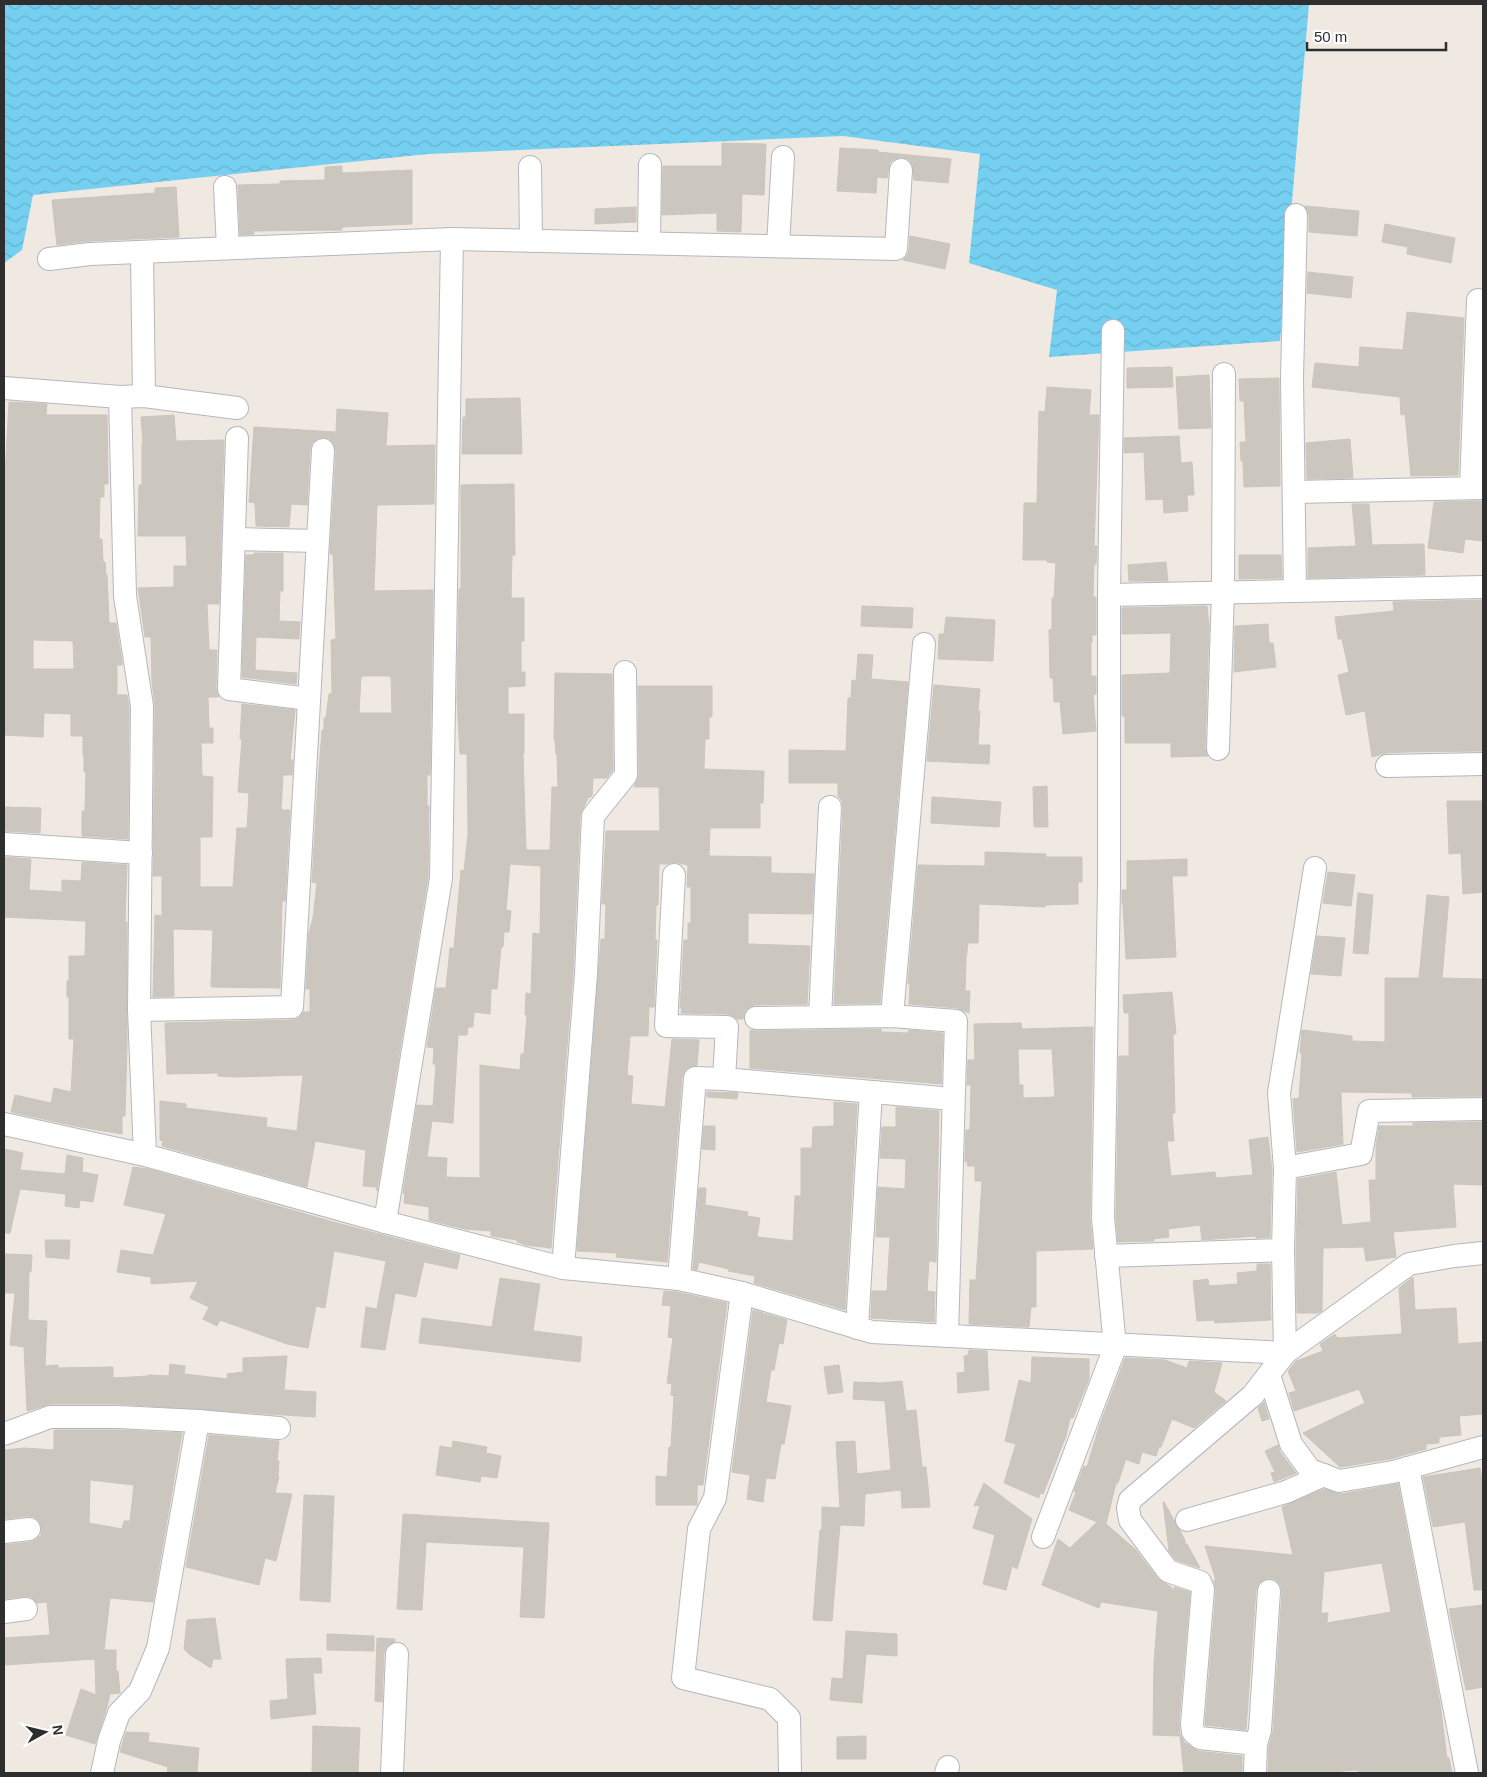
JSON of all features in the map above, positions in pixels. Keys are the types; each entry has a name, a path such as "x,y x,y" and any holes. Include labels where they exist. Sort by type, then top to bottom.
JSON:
{"street":[{"path":"778,246 783,157"},
{"path":"649,243 650,164"},
{"path":"530,167 531,241"},
{"path":"49,259 90,254 452,239 896,249 901,170"},
{"path":"225,187 228,248"},
{"path":"1294,591 1292,378 1296,215"},
{"path":"385,1222 441,878 452,239"},
{"path":"142,252 144,396"},
{"path":"1294,492 1477,488 1478,300"},
{"path":"1043,1537 1115,1346 1103,1218 1109,886 1109,595 1113,331"},
{"path":"1218,749 1223,592 1224,374"},
{"path":"4,388 120,397 144,396 237,408"},
{"path":"120,397 125,596 142,706 140,1010 145,1155"},
{"path":"238,438 229,689 309,699"},
{"path":"140,1010 292,1007 323,450"},
{"path":"234,539 318,542"},
{"path":"1109,595 1483,587"},
{"path":"892,1016 924,644"},
{"path":"563,1268 586,974 593,816 626,775 625,672"},
{"path":"1387,766 1483,764"},
{"path":"820,1017 830,807"},
{"path":"4,844 141,853"},
{"path":"1285,1353 1285,1168 1279,1094 1315,868"},
{"path":"674,875 666,1026 727,1027 724,1078"},
{"path":"756,1018 892,1016 956,1021 947,1336"},
{"path":"679,1279 695,1078 724,1078 954,1099"},
{"path":"857,1328 871,1092"},
{"path":"1285,1168 1361,1154 1369,1111 1483,1109"},
{"path":"4,1124 145,1155 385,1222 563,1268 679,1279 742,1293 872,1332 1285,1353"},
{"path":"1106,1256 1284,1250"},
{"path":"1256,1744 1200,1738 1193,1732 1192,1724 1203,1589 1200,1582 1168,1571 1130,1520 1128,1508 1130,1500 1253,1395 1285,1353 1409,1264 1454,1256 1483,1254"},
{"path":"742,1293 715,1498 699,1529 683,1678 770,1699 789,1718 790,1773"},
{"path":"1269,1375 1292,1444 1310,1470 1339,1481 1408,1468 1483,1447"},
{"path":"4,1434 50,1417 118,1417 279,1428"},
{"path":"102,1773 109,1741 119,1713 140,1691 158,1648 198,1421"},
{"path":"1408,1468 1467,1773"},
{"path":"1187,1520 1286,1492 1324,1475"},
{"path":"4,1532 29,1529"},
{"path":"1255,1773 1256,1744 1260,1730 1269,1591"},
{"path":"4,1612 26,1609"},
{"path":"392,1773 398,1654"}],"water":[{"path":"4,4 1309,4 1280,341 1049,357 1057,290 969,263 980,154 843,136 428,154 33,195 22,250 4,263"}],"building":[{"path":"722,143 766,144 764,195 742,194 741,232 717,231 717,213 662,215 663,166 722,166"},
{"path":"840,148 878,150 878,152 951,159 948,183 914,180 912,164 908,159 901,157 890,162 887,178 877,177 876,193 837,191"},
{"path":"342,166 342,173 412,170 412,224 342,227 342,230 253,231 254,234 240,235 238,185 280,184 280,181 325,180 325,167"},
{"path":"176,187 179,237 89,241 57,245 52,200 155,193 155,188"},
{"path":"1305,206 1359,211 1357,236 1309,232 1309,215"},
{"path":"636,207 636,222 595,224 595,209"},
{"path":"1385,224 1455,238 1451,263 1407,254 1408,247 1382,242"},
{"path":"910,236 950,244 945,269 903,260 909,250"},
{"path":"1308,272 1353,277 1351,298 1307,293"},
{"path":"1407,312 1464,318 1458,475 1411,476 1405,414 1401,415 1400,397 1312,387 1315,363 1359,367 1360,347 1403,350"},
{"path":"1172,367 1173,387 1127,388 1127,368"},
{"path":"1209,375 1211,428 1179,429 1176,377"},
{"path":"1279,378 1280,486 1244,487 1240,442 1246,442 1244,401 1240,401 1239,379"},
{"path":"1047,387 1091,390 1089,415 1099,415 1094,546 1097,546 1096,564 1094,564 1093,597 1096,597 1096,635 1092,635 1091,642 1091,676 1096,676 1096,694 1093,695 1096,731 1063,734 1060,702 1054,702 1053,678 1050,678 1049,630 1052,629 1052,598 1054,598 1056,563 1047,562 1047,560 1023,560 1024,503 1037,503 1039,411 1045,412"},
{"path":"520,398 522,454 462,454 463,417 466,417 466,399"},
{"path":"9,402 47,404 46,415 107,415 108,484 104,484 104,497 100,497 99,539 102,539 103,562 105,562 107,575 109,623 116,623 122,662 122,665 117,665 117,695 127,695 129,707 128,839 82,836 82,811 85,811 86,772 84,772 83,736 71,736 71,714 44,713 43,737 4,735 4,495","holes":["33,640 73,641 74,669 33,669"]},
{"path":"337,409 388,413 386,446 435,445 434,504 377,505 374,591 433,590 430,775 427,775 427,806 429,806 428,877 377,1191 376,1187 363,1186 366,1150 315,1141 307,1187 162,1146 163,1141 160,1140 160,1101 186,1104 186,1108 267,1118 266,1127 297,1131 303,1075 235,1077 218,1076 218,1073 167,1074 165,1023 292,1020 299,1018 304,1012 310,1012 310,989 306,989 309,933 313,918 317,883 312,882 318,782 322,730 324,730 324,718 326,718 329,694 332,694 331,640 336,639 333,554 330,554 336,451 334,444 330,439 323,437 312,443 310,449 307,505 291,504 289,527 256,526 255,503 249,502 254,427 336,432","holes":["361,676 391,676 392,713 359,713"]},
{"path":"174,415 176,441 224,440 219,604 207,604 209,650 217,650 216,689 219,697 208,697 209,728 213,728 213,743 201,743 202,776 213,777 212,837 200,837 200,887 233,887 237,828 247,828 249,793 238,792 242,739 240,739 242,704 295,710 290,760 293,760 292,775 283,775 281,810 290,810 285,901 282,901 280,988 211,987 213,930 173,929 174,996 153,997 155,915 162,916 162,876 153,876 155,706 152,682 151,637 145,637 138,588 174,587 174,566 187,566 186,536 138,536 139,485 142,485 143,443 141,417"},
{"path":"1179,436 1181,463 1192,462 1194,495 1187,495 1188,511 1164,513 1163,499 1146,500 1144,452 1124,453 1124,438"},
{"path":"1350,439 1353,478 1307,479 1306,443"},
{"path":"514,484 515,555 512,555 511,598 524,598 524,641 521,641 521,672 525,672 525,686 508,687 508,714 524,714 523,753 526,850 550,850 552,787 558,787 557,754 554,740 555,673 612,674 613,770 607,778 593,778 592,796 588,798 580,815 573,973 551,1248 526,1245 517,1242 517,1240 491,1236 491,1231 465,1229 429,1220 429,1207 404,1203 405,1194 403,1193 417,1105 433,1106 436,1064 433,1064 434,1048 427,1047 436,988 446,988 450,948 454,948 461,870 464,871 468,834 467,754 460,754 457,701 459,589 461,589 461,485","holes":["510,864 541,866 540,934 533,933 531,994 526,993 525,1015 527,1015 524,1054 521,1054 520,1070 480,1065 480,1178 446,1177 447,1158 427,1157 432,1121 453,1123 458,1035 467,1035 468,1027 473,1027 474,1012 490,1014 491,989 497,989 504,932 509,932 511,911 506,910"]},
{"path":"1483,501 1483,541 1465,539 1463,553 1428,548 1434,502"},
{"path":"1352,504 1369,504 1372,545 1424,544 1425,575 1308,578 1308,548 1356,546"},
{"path":"254,553 283,553 283,591 280,591 279,621 300,622 299,639 256,637 255,670 297,673 296,684 242,677 246,555 253,555"},
{"path":"1239,555 1281,555 1282,578 1239,579"},
{"path":"1166,562 1168,581 1129,581 1128,565"},
{"path":"1483,600 1483,751 1386,753 1372,757 1365,711 1346,715 1338,675 1349,672 1342,639 1338,639 1335,617 1394,611 1393,602"},
{"path":"862,606 913,608 912,628 861,626"},
{"path":"1207,606 1209,626 1205,749 1208,756 1171,757 1171,743 1125,743 1125,716 1122,716 1122,675 1170,673 1171,633 1122,634 1122,608"},
{"path":"946,617 995,620 993,661 938,659 939,634 944,634"},
{"path":"1268,624 1269,643 1273,643 1276,667 1234,672 1235,626"},
{"path":"858,654 873,655 871,679 908,682 880,1003 834,1004 842,801 838,796 838,783 789,783 789,750 846,751 848,698 851,698 852,680 856,681"},
{"path":"934,685 980,689 978,745 990,745 989,764 927,761"},
{"path":"638,686 712,686 712,717 709,717 709,739 705,739 704,769 764,771 763,803 760,803 760,828 710,828 709,856 771,857 771,873 814,874 812,914 748,913 748,944 810,946 807,1004 755,1005 745,1011 743,1019 737,1019 727,1014 681,1013 684,940 688,940 688,923 691,923 691,887 687,887 688,865 674,862 659,864 658,905 656,905 655,940 657,940 654,1007 649,1007 648,1036 630,1036 627,1075 633,1076 631,1104 665,1107 672,1039 699,1040 697,1065 689,1067 684,1071 682,1077 667,1262 616,1257 617,1253 577,1251 601,939 605,939 606,904 602,904 606,831 660,831 659,787 634,787 639,775"},
{"path":"1047,786 1048,827 1034,827 1033,787"},
{"path":"932,797 1001,802 999,827 931,823"},
{"path":"1447,801 1483,801 1483,892 1463,894 1461,853 1449,854"},
{"path":"4,807 41,808 40,833 4,831"},
{"path":"985,852 1046,854 1046,857 1082,857 1082,882 1078,882 1078,904 1045,905 1045,907 979,904 978,943 968,943 966,959 965,991 970,991 969,1013 957,1008 909,1004 910,984 908,984 918,865 985,866"},
{"path":"4,857 31,859 29,890 62,892 62,880 81,881 82,862 127,865 125,922 127,922 127,1046 125,1116 122,1116 122,1134 11,1112 15,1095 51,1103 54,1088 71,1092 74,1039 69,1039 67,981 69,981 69,956 85,956 86,921 4,917"},
{"path":"1187,859 1187,876 1172,876 1176,957 1126,959 1122,890 1127,890 1127,861"},
{"path":"1328,872 1355,875 1351,906 1323,903"},
{"path":"1358,893 1373,895 1368,954 1353,953"},
{"path":"1427,895 1449,897 1442,978 1483,979 1483,1096 1412,1097 1412,1093 1341,1092 1343,1144 1297,1152 1293,1099 1299,1098 1302,1030 1352,1036 1352,1041 1385,1042 1385,978 1419,978"},
{"path":"1317,936 1345,938 1341,976 1311,974"},
{"path":"1172,992 1176,1034 1173,1034 1175,1113 1172,1113 1174,1141 1167,1141 1171,1176 1215,1172 1216,1178 1253,1175 1249,1140 1268,1137 1272,1170 1270,1237 1256,1238 1256,1236 1202,1240 1200,1225 1168,1229 1169,1237 1153,1239 1154,1241 1118,1242 1116,1218 1119,1056 1129,1056 1129,1013 1124,1013 1123,995"},
{"path":"1021,1023 1022,1029 1093,1027 1090,1218 1093,1249 1036,1251 1036,1307 1031,1307 1029,1327 969,1324 970,1280 976,1280 982,1181 975,1181 975,1166 967,1166 968,1162 965,1162 966,1130 970,1130 971,1085 967,1085 968,1060 975,1060 974,1024","holes":["1018,1049 1052,1049 1055,1097 1023,1098 1023,1085 1019,1085"]},
{"path":"881,1029 881,1032 908,1033 909,1030 943,1033 941,1084 750,1068 750,1030"},
{"path":"707,1092 738,1093 737,1099 707,1097"},
{"path":"834,1102 857,1104 845,1310 754,1283 755,1276 728,1271 729,1269 699,1262 697,1270 693,1269 699,1188 706,1188 705,1205 748,1212 747,1216 760,1218 757,1237 793,1241 795,1196 801,1196 801,1148 812,1148 813,1127 834,1126"},
{"path":"896,1107 939,1111 936,1262 929,1261 927,1291 935,1292 934,1322 871,1318 872,1291 887,1291 890,1237 876,1237 878,1187 905,1189 906,1159 880,1158 882,1127 896,1127"},
{"path":"1483,1122 1483,1185 1453,1184 1456,1227 1393,1232 1396,1257 1366,1261 1364,1247 1323,1248 1322,1311 1318,1313 1297,1313 1298,1179 1336,1172 1342,1225 1371,1222 1369,1180 1376,1180 1376,1146 1379,1126 1413,1126 1413,1123"},
{"path":"704,1126 715,1126 715,1150 702,1149"},
{"path":"4,1149 23,1153 20,1170 65,1174 67,1155 83,1158 82,1172 98,1175 93,1202 80,1200 79,1208 65,1206 66,1194 20,1189 10,1233 4,1233"},
{"path":"133,1167 148,1169 337,1223 460,1255 457,1269 424,1262 416,1297 395,1293 385,1350 361,1347 366,1307 377,1309 386,1261 334,1251 325,1308 316,1306 308,1348 287,1344 220,1320 217,1326 203,1319 209,1307 190,1298 198,1281 151,1284 151,1277 117,1272 121,1250 153,1255 166,1214 124,1205"},
{"path":"45,1240 70,1240 69,1259 46,1257"},
{"path":"4,1254 32,1255 31,1272 29,1272 28,1320 47,1321 45,1366 58,1365 58,1368 113,1367 113,1378 148,1375 169,1376 170,1364 185,1366 184,1374 228,1379 227,1374 243,1372 243,1358 287,1356 284,1390 316,1392 315,1417 118,1404 50,1404 27,1411 24,1347 10,1345 15,1293 4,1293"},
{"path":"1257,1264 1270,1264 1271,1320 1215,1323 1214,1320 1197,1321 1193,1281 1208,1279 1209,1286 1238,1284 1237,1273 1257,1271"},
{"path":"1413,1277 1415,1310 1456,1308 1458,1344 1483,1342 1483,1414 1459,1416 1461,1435 1439,1437 1439,1443 1426,1444 1426,1449 1390,1459 1340,1467 1303,1433 1365,1403 1359,1389 1294,1411 1289,1393 1296,1391 1288,1371 1296,1361 1323,1351 1320,1344 1335,1334 1337,1338 1402,1334 1399,1288"},
{"path":"500,1278 540,1284 533,1331 582,1337 580,1362 419,1343 422,1318 492,1327"},
{"path":"664,1291 727,1303 703,1485 697,1485 697,1505 656,1505 656,1476 667,1477 674,1396 671,1395 672,1384 667,1383 673,1338 668,1337 671,1306 662,1305"},
{"path":"753,1310 787,1320 783,1344 779,1343 774,1370 771,1370 766,1402 791,1406 784,1444 781,1444 775,1479 766,1478 763,1502 747,1499 750,1475 732,1472"},
{"path":"969,1350 987,1351 989,1390 958,1393 957,1373 965,1372 964,1356 968,1355"},
{"path":"1032,1357 1089,1359 1089,1379 1073,1418 1070,1418 1066,1436 1043,1494 1040,1493 1039,1498 1004,1483 1016,1444 1005,1441 1019,1380 1031,1383"},
{"path":"1125,1358 1165,1360 1187,1368 1189,1361 1222,1363 1214,1392 1226,1401 1194,1428 1172,1419 1156,1456 1142,1452 1139,1464 1126,1458 1118,1483 1116,1483 1106,1524 1135,1549 1158,1579 1170,1586 1175,1592 1174,1587 1190,1592 1179,1723 1180,1734 1184,1742 1198,1751 1242,1756 1242,1773 1184,1773 1180,1736 1153,1735 1154,1662 1158,1611 1101,1602 1099,1608 1042,1585 1058,1539 1070,1548 1097,1522 1069,1510 1084,1466 1087,1467 1099,1427"},
{"path":"839,1365 843,1392 828,1394 824,1367"},
{"path":"902,1381 906,1411 916,1410 922,1467 926,1467 930,1507 902,1508 901,1490 865,1494 864,1526 840,1525 832,1621 813,1620 820,1530 822,1530 822,1507 840,1508 836,1442 855,1441 857,1474 891,1470 885,1401 853,1399 854,1382 882,1383"},
{"path":"1264,1402 1269,1419 1262,1421 1258,1408"},
{"path":"54,1430 182,1433 153,1602 110,1598 104,1650 116,1650 116,1671 118,1671 120,1693 110,1694 95,1744 66,1735 81,1689 96,1695 95,1659 4,1665 4,1638 50,1635 47,1602 37,1603 31,1597 25,1596 4,1599 4,1566 6,1566 4,1545 36,1540 41,1535 42,1528 39,1521 34,1517 4,1519 4,1450 24,1448 54,1450","holes":["90,1480 134,1485 130,1521 124,1521 122,1529 89,1523"]},
{"path":"209,1435 279,1441 277,1461 279,1461 279,1476 275,1493 292,1494 276,1561 265,1558 259,1585 186,1567"},
{"path":"453,1441 487,1447 486,1453 501,1456 497,1478 481,1476 480,1482 436,1475 440,1446 452,1448"},
{"path":"1278,1445 1280,1452 1296,1473 1274,1482 1271,1473 1275,1472 1265,1451"},
{"path":"1480,1468 1483,1487 1483,1590 1474,1590 1465,1522 1433,1527 1423,1477"},
{"path":"984,1483 1032,1519 1017,1569 1012,1566 1006,1590 983,1584 995,1535 973,1528 980,1505 974,1506"},
{"path":"1398,1484 1440,1703 1447,1758 1449,1758 1452,1773 1358,1773 1358,1770 1317,1773 1268,1773 1269,1746 1273,1731 1282,1592 1281,1586 1276,1580 1269,1578 1258,1584 1256,1590 1246,1730 1205,1725 1216,1590 1214,1580 1216,1580 1205,1546 1293,1555 1282,1507 1324,1489 1341,1494","holes":["1382,1563 1391,1612 1327,1623 1328,1613 1321,1613 1324,1572"]},
{"path":"304,1495 334,1496 330,1602 300,1600"},
{"path":"1163,1502 1200,1568 1176,1560 1169,1551"},
{"path":"403,1514 549,1523 544,1618 520,1617 524,1547 426,1542 422,1610 397,1609"},
{"path":"1483,1605 1483,1687 1466,1690 1449,1609"},
{"path":"215,1618 221,1659 213,1659 211,1668 184,1649 187,1620"},
{"path":"846,1631 897,1634 897,1656 866,1654 862,1703 830,1700 832,1678 843,1679"},
{"path":"327,1634 374,1636 374,1651 327,1650"},
{"path":"377,1638 395,1639 386,1647 384,1653 382,1702 375,1701"},
{"path":"321,1658 322,1673 313,1673 316,1714 271,1719 270,1701 288,1699 286,1659"},
{"path":"313,1726 360,1728 358,1773 312,1773"},
{"path":"126,1732 149,1733 148,1742 199,1748 197,1773 167,1773 168,1767 120,1752"},
{"path":"866,1736 866,1759 837,1759 837,1737"}]}
